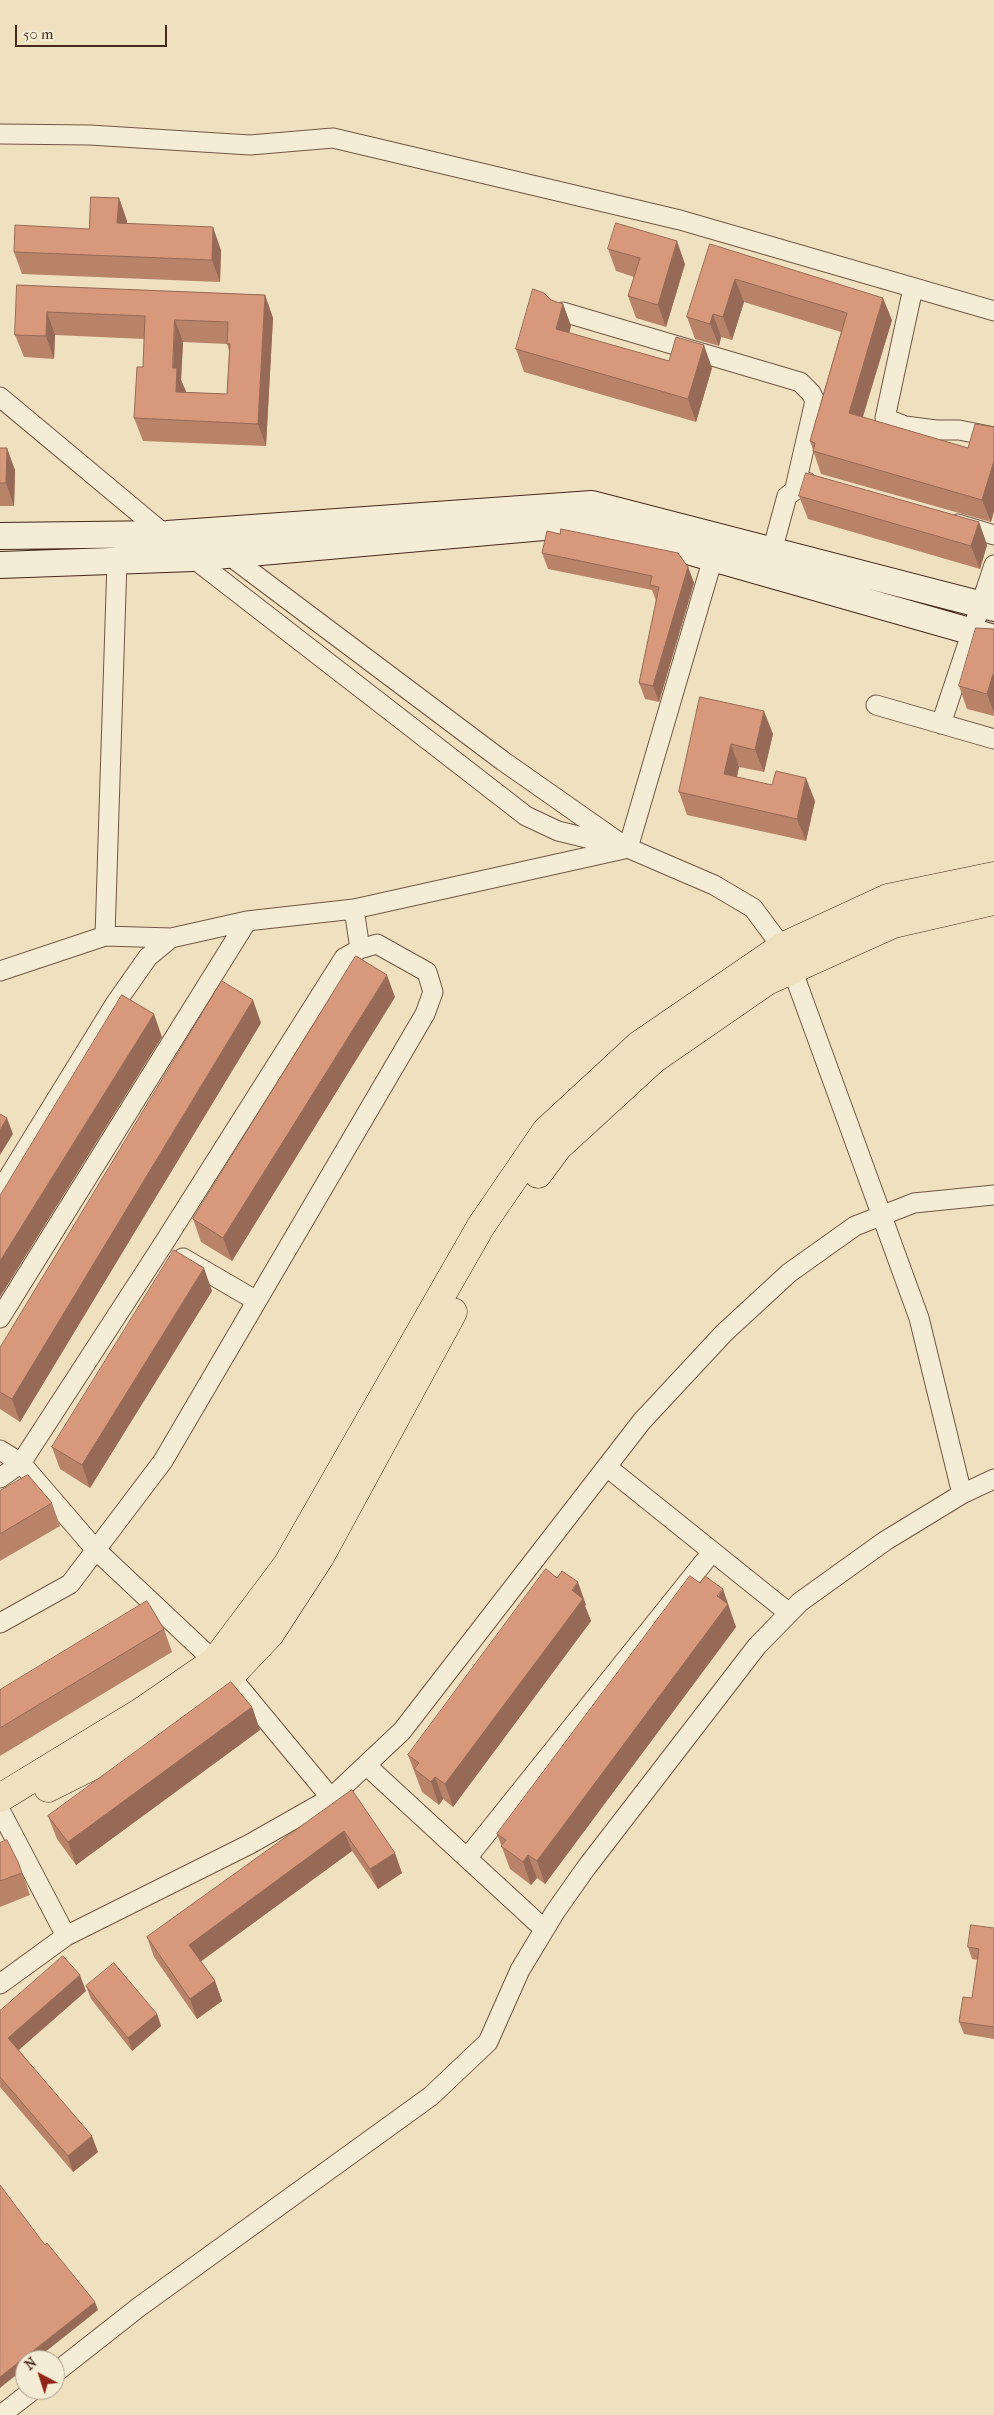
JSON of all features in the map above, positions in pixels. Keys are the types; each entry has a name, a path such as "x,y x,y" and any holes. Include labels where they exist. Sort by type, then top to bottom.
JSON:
{"main road":[{"path":"0,536 167,534 592,504 988,606"},
{"path":"0,565 193,558 589,523 983,635"},
{"path":"0,1807 141,1712 222,1668 287,1565 481,1226 546,1131 639,1045 888,898 994,876"},
{"path":"787,958 893,924 994,901"}],"street":[{"path":"0,134 90,134 250,145 333,138 680,220 994,311"},
{"path":"913,288 885,418 905,426 936,430 959,430 994,438"},
{"path":"563,312 800,382 811,393 815,401 795,488"},
{"path":"0,397 167,534 193,558 526,816 558,831 628,848 714,885 753,908 787,958 883,1215 918,1318 962,1494"},
{"path":"772,551 787,496 795,488 808,482 826,487"},
{"path":"938,519 994,535"},
{"path":"167,534 231,554 503,761 628,848"},
{"path":"628,848 713,558"},
{"path":"106,936 117,561"},
{"path":"941,724 983,635 994,565"},
{"path":"876,705 994,739"},
{"path":"0,971 106,936 170,938 248,921 354,909 628,848"},
{"path":"354,909 360,949"},
{"path":"0,1318 248,921"},
{"path":"0,1191 115,1004 148,957 170,938"},
{"path":"0,1478 21,1463 162,1246 344,958 360,949 377,944 427,972 432,992 425,1014 256,1300 164,1461 70,1584 0,1623"},
{"path":"0,1984 66,1936 250,1844 331,1798 402,1731 642,1421 718,1340 782,1279 855,1226 914,1203 994,1195"},
{"path":"162,1246 256,1300"},
{"path":"0,1450 21,1463 95,1549 222,1668 331,1798"},
{"path":"607,1467 789,1613"},
{"path":"65,2365 139,2306 431,2096 465,2066 488,2042 520,1970 544,1929 586,1868 750,1654 800,1602 886,1541 962,1494 994,1479"},
{"path":"467,1858 712,1552"},
{"path":"366,1765 544,1929"},
{"path":"0,1807 66,1936"},
{"path":"1,2415 20,2400"}],"building":[{"path":"91,197 119,198 117,223 213,227 212,260 14,252 15,225 89,229"},
{"path":"616,223 677,241 658,305 628,296 640,258 608,249"},
{"path":"710,244 883,298 849,413 968,448 975,424 994,427 994,461 982,500 813,451 815,443 810,441 847,313 735,279 723,317 713,314 710,324 687,317"},
{"path":"17,285 265,295 258,424 134,418 137,367 143,367 145,316 47,312 46,336 15,335","holes":["175,320 228,322 227,344 230,344 227,394 176,392 177,368 173,368"]},
{"path":"533,289 544,293 551,300 563,304 556,329 669,361 676,337 704,345 688,399 516,349"},
{"path":"0,448 7,448 6,483 0,483"},
{"path":"806,473 979,522 971,546 799,496"},
{"path":"561,529 678,553 688,567 653,686 639,683 659,587 650,585 652,576 542,553 547,531 560,534"},
{"path":"976,628 994,629 994,674 987,694 959,686"},
{"path":"700,697 764,711 755,750 731,744 724,774 772,785 776,771 806,778 797,819 679,792"},
{"path":"356,956 387,975 223,1238 193,1219"},
{"path":"222,981 253,1000 12,1399 0,1392 0,1348"},
{"path":"122,995 154,1014 0,1261 0,1196"},
{"path":"0,1114 7,1118 0,1130"},
{"path":"174,1250 204,1268 82,1465 52,1447"},
{"path":"28,1475 52,1503 0,1534 0,1491"},
{"path":"546,1569 557,1578 562,1571 578,1582 572,1590 583,1599 445,1784 435,1777 431,1782 414,1769 419,1763 408,1755"},
{"path":"690,1576 700,1583 705,1576 723,1589 717,1596 728,1604 537,1861 528,1855 523,1862 501,1846 506,1840 497,1834"},
{"path":"147,1601 164,1629 0,1728 0,1690"},
{"path":"231,1682 252,1707 68,1842 48,1816"},
{"path":"352,1790 395,1853 370,1869 344,1831 189,1945 215,1981 190,1999 147,1937"},
{"path":"7,1840 22,1873 0,1881 0,1843"},
{"path":"971,1925 994,1928 994,2027 959,2022 963,1997 972,1998 979,1949 968,1947"},
{"path":"63,1956 80,1975 8,2038 92,2136 68,2156 0,2077 0,2011"},
{"path":"114,1963 157,2014 128,2038 86,1986"},
{"path":"0,2185 45,2245 47,2243 95,2302 34,2350 15,2350 15,2365 0,2377"}]}
